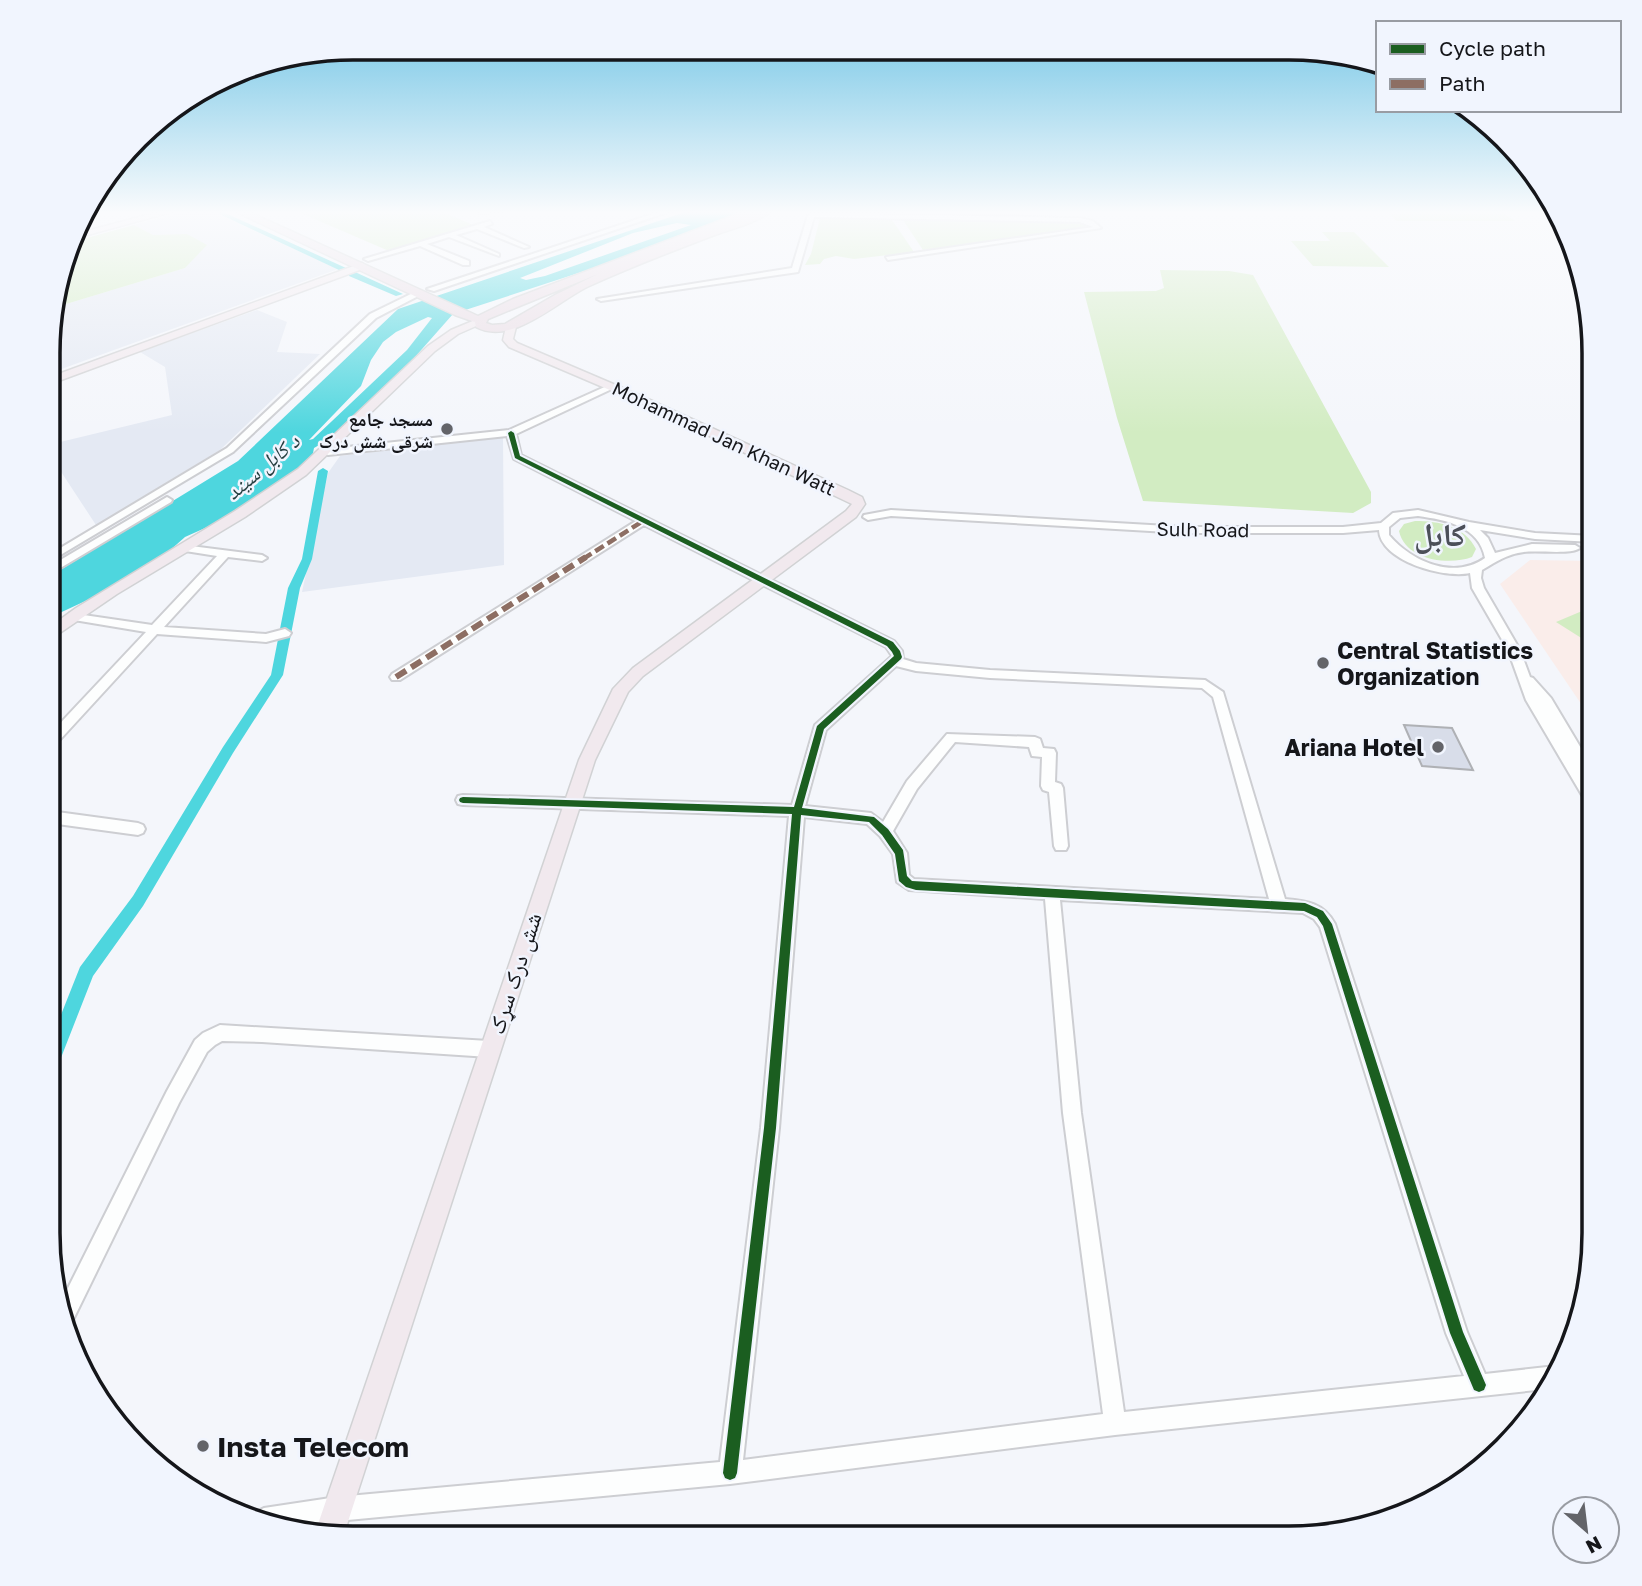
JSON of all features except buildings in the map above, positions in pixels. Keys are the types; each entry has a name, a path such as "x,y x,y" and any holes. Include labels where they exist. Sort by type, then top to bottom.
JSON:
{"highway":[{"path":"410,285 473,308 516,313 523,317 516,324"},
{"path":"429,294 459,313 480,320 517,301 559,285"},
{"path":"480,320 482,326 491,329 516,324 538,308 583,285"}],"main road":[{"path":"60,375 303,285"},
{"path":"60,627 270,494 328,452 372,405 436,346 455,330 480,320"},
{"name":"Mohammad Jan Khan Watt","path":"516,324 508,340 511,344 857,500 859,515"},
{"path":"436,346 462,333 491,329"},
{"name":"شش درک سړک","path":"332,1526 535,910 587,760 621,689 638,672 760,580 859,515"}],"street":[{"path":"60,551 204,467 250,431 373,316 388,307 455,285"},
{"path":"601,299 695,285"},
{"path":"60,565 219,469 263,432 384,316 388,307"},
{"path":"328,452 511,433 611,387"},
{"path":"250,431 263,432"},
{"path":"511,433 517,457 890,644 897,651 898,657 895,661 820,728 797,811 770,1128 730,1473"},
{"name":"Sulh Road","path":"859,515 1040,527 1063,524 1217,530 1343,530 1384,526 1397,515 1418,513 1535,536 1582,539"},
{"path":"396,677 643,521"},
{"path":"1462,523 1480,534 1491,547 1491,559"},
{"path":"1384,526 1384,535 1390,544 1413,560 1452,571 1476,570 1506,551 1532,547 1582,548"},
{"path":"183,548 262,558"},
{"path":"60,731 225,554"},
{"path":"1476,570 1475,578 1479,588 1514,650 1532,700 1582,778"},
{"path":"74,616 156,630 266,638 285,633"},
{"path":"895,661 916,667 978,673 1205,684 1213,689 1219,695 1279,905"},
{"path":"885,832 901,801 952,737 1035,742 1037,752 1049,753 1048,786 1056,788 1060,846"},
{"path":"463,800 797,811 871,819 885,832 900,853 902,878 909,884 1305,906 1320,914 1327,924 1457,1332 1479,1385"},
{"path":"60,818 138,829"},
{"path":"1052,893 1072,1113 1083,1203 1110,1371 1115,1424"},
{"path":"69,1308 173,1097 201,1046 209,1039 220,1033 262,1034 489,1049"},
{"path":"280,1518 337,1509 730,1473 1115,1424 1544,1378"}],"shaded area":[{"path":"129,285 294,285 60,369 64,305"},
{"path":"257,310 287,322 277,352 320,354 220,450 96,525 60,470 60,442 172,415 165,367 140,352"},
{"path":"503,437 504,565 302,592 328,473 340,456"},
{"path":"1530,560 1582,561 1582,705 1500,584"}],"green space":[{"path":"67,285 129,285 64,305"},
{"path":"1163,285 1258,285 1371,492 1371,503 1353,513 1143,501 1117,418 1084,292 1156,291 1164,288"},
{"path":"1415,521 1433,522 1458,530 1476,549 1472,557 1463,560 1440,560 1410,549 1399,531 1404,524"},
{"path":"1582,611 1582,638 1556,622"}],"water":[{"name":"د کابل سيند","path":"469,285 542,285 453,314 415,357 333,437 314,448 312,458 232,516 185,537 167,553 94,597 60,613 60,570 238,461 398,309","holes":["428,317 432,318 407,350 309,440 361,386 371,360 383,342 396,332"]}],"waterway":[{"path":"378,285 399,294"},
{"path":"60,1039 86,972 138,901 228,750 277,675 294,588 307,559 323,471"}],"marked path":[{"path":"396,677 643,521"}],"cycle path":[{"path":"511,433 517,457 890,644 898,657 820,728 797,811 770,1128 730,1473"},
{"path":"463,800 797,811 871,819 885,832 900,853 902,878 916,886 1305,907 1320,914 1327,924 1457,1333 1479,1385"}],"place":[{"name":"مسجد جامع شرقی شش درک","path":"447,429"},
{"name":"Central Statistics Organization","path":"1323,663"},
{"name":"Ariana Hotel","path":"1438,747"},
{"name":"Insta Telecom","path":"203,1446"}],"district":[{"name":"کابل","path":"1440,534"}]}
